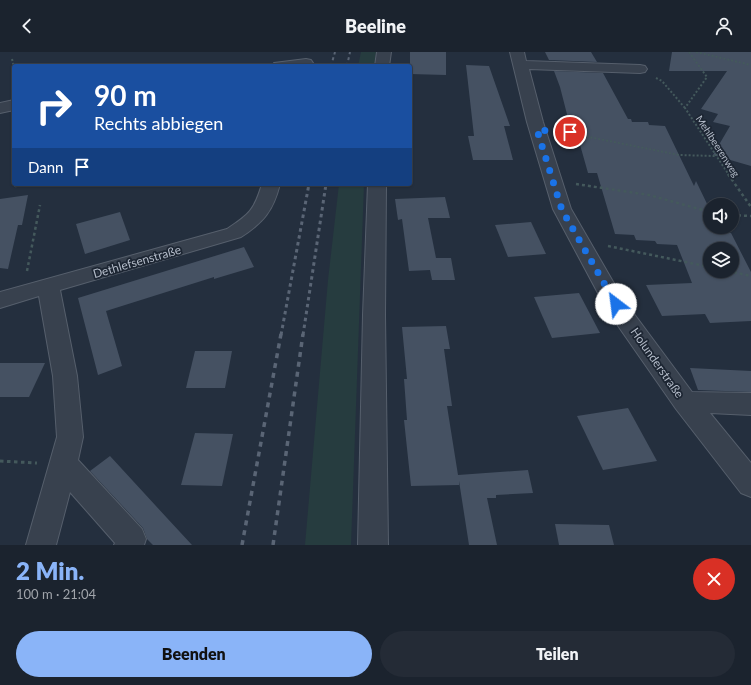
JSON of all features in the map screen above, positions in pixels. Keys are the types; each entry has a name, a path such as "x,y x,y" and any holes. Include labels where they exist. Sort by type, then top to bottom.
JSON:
{"street":[{"path":"382,64 384,52"},
{"path":"519,58 640,69"},
{"name":"Holunderstraße","path":"519,58 537,130 562,210 616,304 685,402 751,484"},
{"path":"288,64 307,60"},
{"path":"0,108 12,105"},
{"name":"Dethlefsenstraße","path":"0,300 234,233 256,218 264,206 270,186"},
{"path":"374,545 374,315 377,186"},
{"path":"41,545 70,437 65,376 48,287"},
{"path":"685,402 751,404"},
{"path":"63,464 131,539 129,545"}],"path":[{"name":"Mehlbeerenweg","path":"689,52 707,77 685,108 715,156 751,207"},
{"path":"696,52 751,65"},
{"path":"12,59 13,64"},
{"path":"640,69 662,81 685,108"},
{"path":"537,130 570,132 680,155 715,156"},
{"path":"553,183 588,185 649,195 703,210"},
{"path":"22,293 40,205"},
{"path":"739,215 751,216"},
{"path":"580,242 627,249 703,265"},
{"path":"739,273 751,276"},
{"path":"0,461 63,464"}],"green space":[{"path":"361,52 376,52 374,64 358,64"},
{"path":"339,186 364,186 351,545 305,545 328,280"}],"building":[{"path":"410,52 446,52 446,75 412,74 412,64 410,64"},
{"path":"545,52 591,52 597,62 549,60"},
{"path":"672,52 751,52 751,166 713,155 730,126 713,122 718,114 701,109 727,71 669,71"},
{"path":"466,65 489,66 510,126 504,126 513,160 473,160 468,136 474,136"},
{"path":"554,71 603,73 628,119 631,119 632,122 648,122 649,125 665,126 694,186 696,181 704,198 703,198 703,234 732,234 736,242 703,242 703,278 739,278 739,249 751,272 751,321 710,323 705,314 662,316 646,285 692,283 677,245 657,244 655,241 636,240 634,235 615,234 597,173 588,173 575,127 570,126 560,87"},
{"path":"28,195 22,225 18,225 8,269 0,268 0,199"},
{"path":"445,197 450,218 428,218 436,258 451,258 455,280 432,280 430,270 409,271 402,219 398,220 395,199"},
{"path":"120,212 130,240 85,254 76,224"},
{"path":"531,222 546,254 508,257 495,225"},
{"path":"244,247 254,267 214,279 214,277 106,311 122,366 98,375 78,298"},
{"path":"579,293 600,333 552,338 534,297"},
{"path":"446,326 450,349 444,349 452,406 447,406 458,475 528,470 533,493 496,495 496,498 487,498 497,545 469,545 459,481 459,485 411,486 404,420 407,420 404,379 407,379 402,327"},
{"path":"195,351 232,351 225,388 186,388"},
{"path":"0,363 45,363 29,397 0,397"},
{"path":"690,368 751,371 751,392 698,390"},
{"path":"628,408 657,461 603,470 577,416"},
{"path":"195,433 233,434 222,486 181,485"},
{"path":"110,456 192,545 153,545 147,539 143,528 90,471"},
{"path":"555,524 609,525 614,545 559,545"}],"railway":[{"path":"332,64 335,52"},
{"path":"347,64 350,52"},
{"path":"281,335 309,186"},
{"path":"303,335 326,186"},
{"path":"242,545 281,334"},
{"path":"273,545 303,334"}],"route":[{"path":"570,132 537,130 562,210 616,304"}]}
